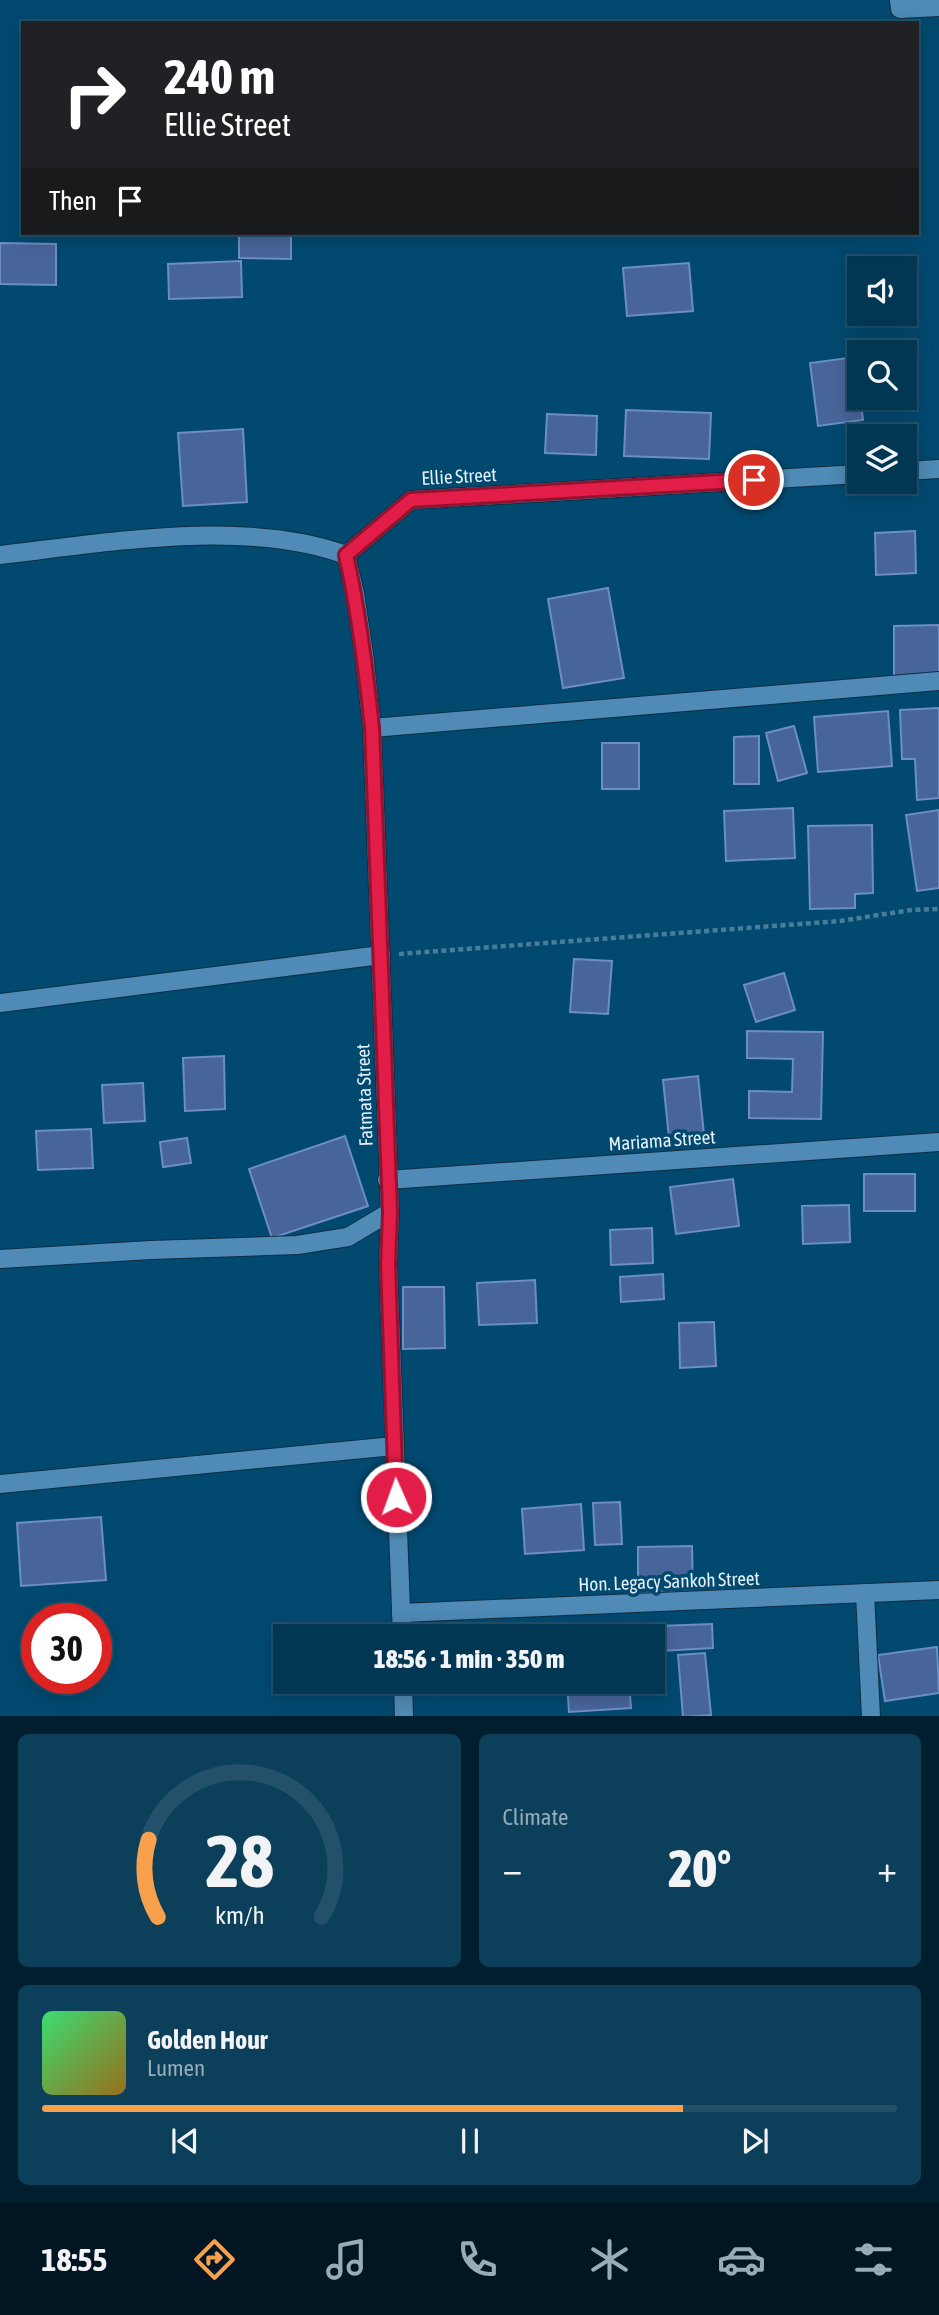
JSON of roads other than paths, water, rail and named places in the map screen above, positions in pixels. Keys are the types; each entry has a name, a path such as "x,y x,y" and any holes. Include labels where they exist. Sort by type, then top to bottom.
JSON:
{"street":[{"path":"900,4 939,7"},
{"path":"917,470 939,469"},
{"name":"Ellie Street","path":"346,555 411,500 847,475"},
{"path":"0,555 147,539 257,536 325,548 346,555"},
{"name":"Fatmata Street","path":"346,555 355,594 372,728 401,1624"},
{"path":"372,728 939,681"},
{"path":"0,1003 381,955"},
{"name":"Mariama Street","path":"387,1181 939,1142"},
{"path":"0,1259 297,1245 348,1237 390,1212"},
{"path":"0,1484 394,1446"},
{"name":"Hon. Legacy Sankoh Street","path":"401,1613 939,1590"},
{"path":"865,1593 871,1716"},
{"path":"403,1694 404,1716"}]}
